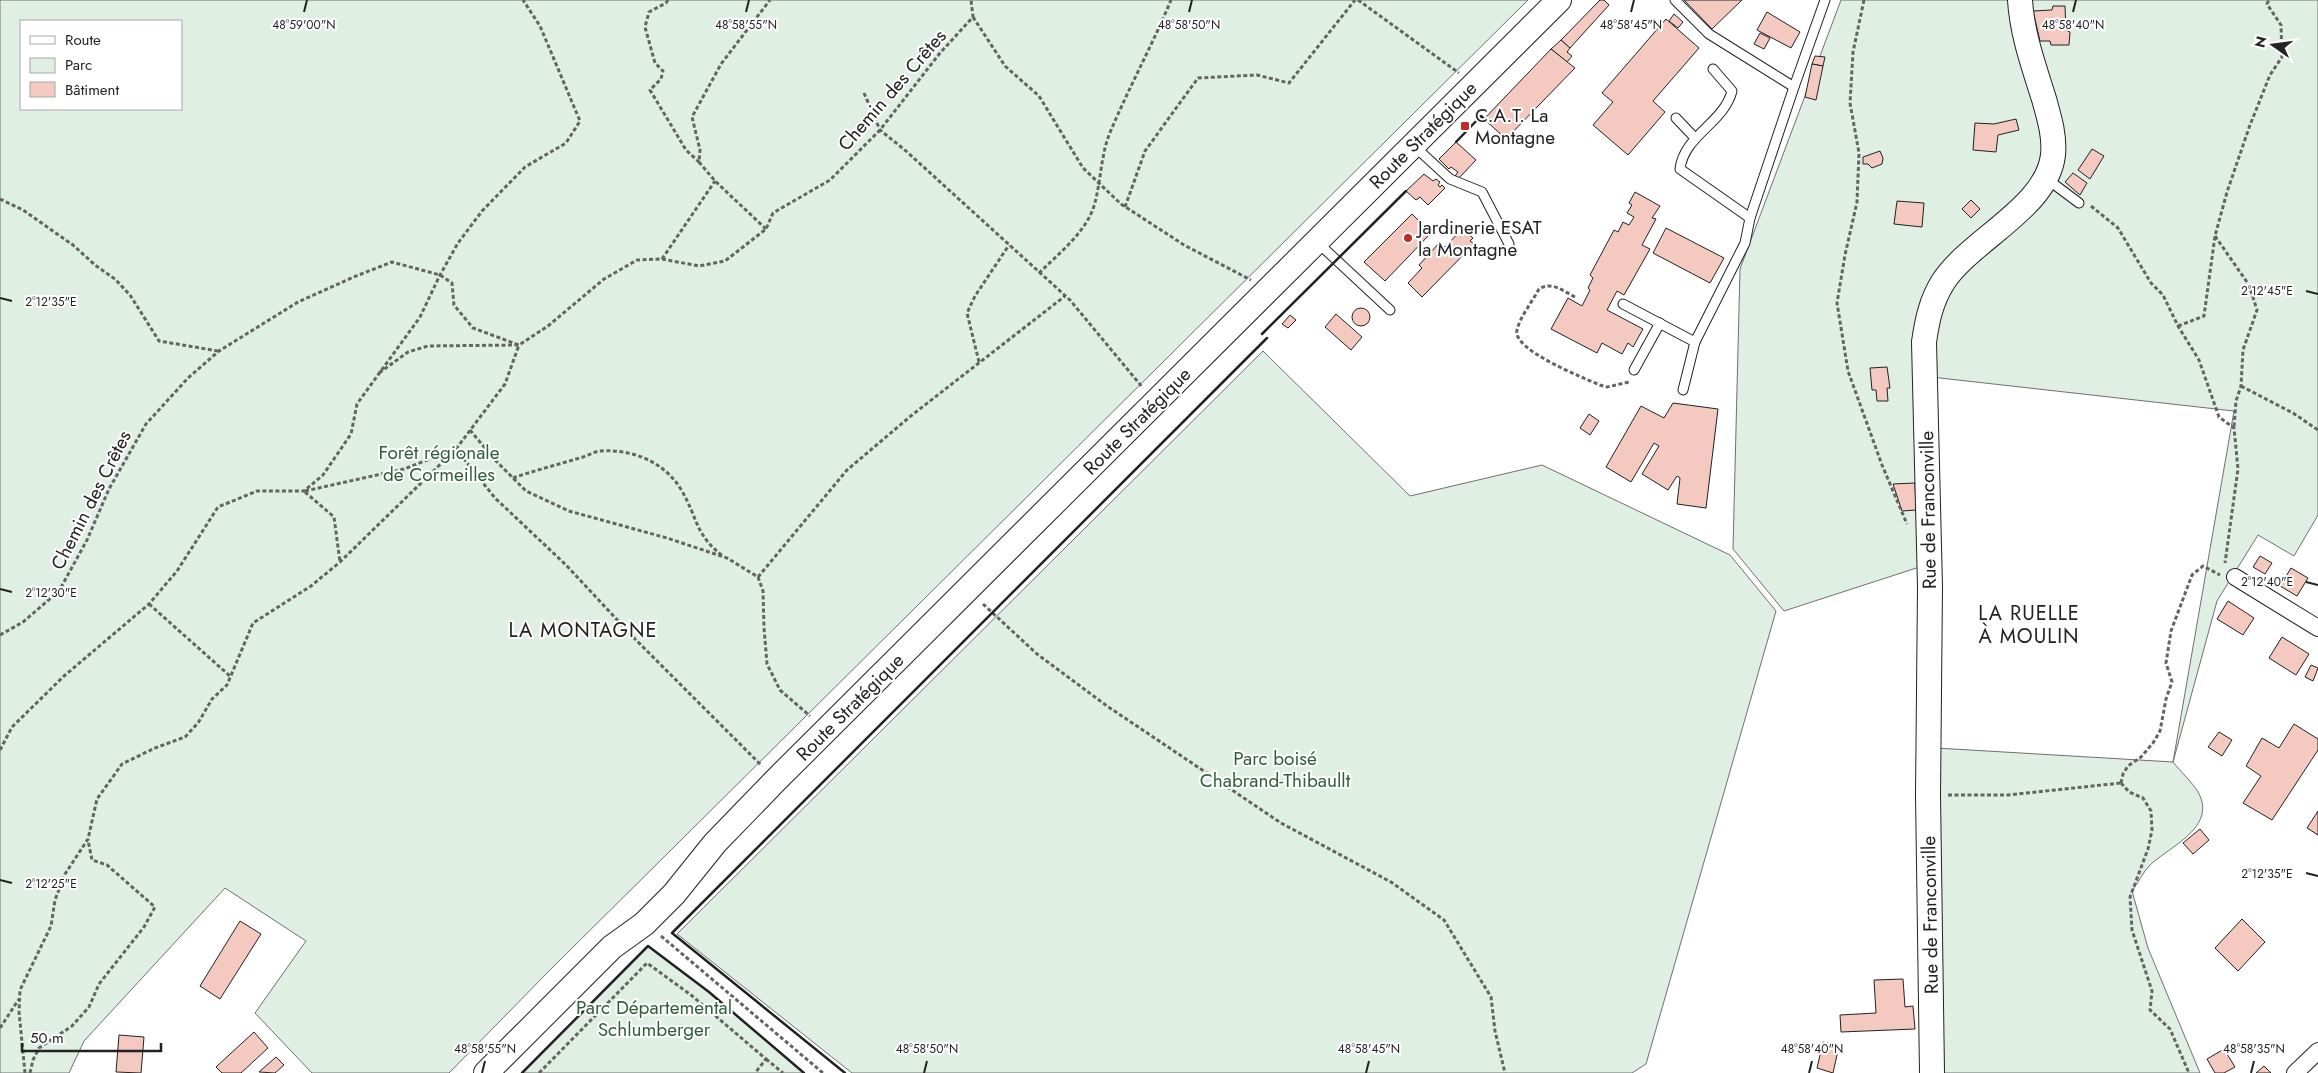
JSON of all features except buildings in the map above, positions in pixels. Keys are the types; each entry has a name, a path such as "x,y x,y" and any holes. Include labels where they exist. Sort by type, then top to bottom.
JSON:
{"street":[{"name":"Route Stratégique","path":"486,1073 612,947 634,914 657,891 715,843 825,731 1156,404 1559,0"},
{"name":"Rue de Franconville","path":"1932,1073 1928,796 1930,663 1923,375 1924,342 1929,310 1943,282 1963,259 2029,201 2046,178 2053,156 2053,139 2021,20 2020,0"},
{"path":"2235,577 2318,628"},
{"path":"2295,1073 2318,1051"}],"lane":[{"path":"1675,0 1709,34 1794,87"},
{"path":"1683,390 1695,342 1745,243 1750,218 1825,0"},
{"path":"1713,69 1732,91 1719,116 1694,138 1681,161 1680,169 1750,218"},
{"path":"1676,118 1694,138"},
{"path":"1413,145 1450,179 1482,192 1509,244"},
{"path":"2046,178 2079,203"},
{"path":"1317,241 1390,310"},
{"path":"1623,304 1695,342"},
{"path":"1634,370 1660,324"}],"path":[{"path":"304,491 323,475 351,434 357,404 420,317 458,243 482,211 525,167 566,143 580,121 540,26 523,0"},
{"path":"668,0 649,12 645,27 655,63 663,71 661,79 650,90 686,150 699,162 714,181 766,229"},
{"path":"699,162 700,150 692,117 721,64 770,0"},
{"path":"971,0 973,17 1005,66 1038,96 1083,168 1125,207 1184,245 1258,283 1267,291"},
{"path":"1039,273 1082,229 1093,209 1101,160 1109,137 1171,0"},
{"path":"1125,207 1145,151 1198,78 1258,75 1288,83 1357,0 1466,79"},
{"path":"1864,0 1854,52 1850,103 1859,153 1857,202 1837,303 1848,371 1873,442 1909,530 1927,546"},
{"path":"2178,326 2204,316 2215,236 2240,149 2270,75 2282,57 2281,25 2267,4 2269,0"},
{"name":"Chemin des Crêtes","path":"519,345 548,326 604,279 636,260 662,259 699,266 725,261 766,229 773,213 830,180 880,130 940,54 973,17"},
{"path":"864,94 880,130 1065,296 1156,404"},
{"path":"662,259 714,181"},
{"path":"0,199 23,210 73,245 94,266 115,279 130,295 159,341 219,351"},
{"path":"2079,203 2095,208 2118,228 2151,283 2162,295 2199,360 2219,417 2234,428"},
{"path":"2215,236 2249,286 2257,310 2244,350 2241,386 2236,401 2234,428 2238,469 2224,567 2235,577"},
{"path":"979,362 967,313 975,296 1009,246"},
{"name":"Chemin des Crêtes","path":"0,635 23,622 60,591 87,540 109,489 146,424 188,378 219,351 298,302 392,262 440,275"},
{"path":"440,275 452,283 454,306 473,328 519,345"},
{"path":"1575,297 1552,285 1539,289 1516,331 1517,339 1523,346 1607,387 1629,383 1634,370"},
{"path":"758,577 847,470 979,362 1065,296"},
{"path":"379,373 408,352 428,346 519,345"},
{"path":"30,1073 33,1060 39,1048 72,1026 89,1007 99,984 144,927 155,907 107,865 92,860 88,839 97,800 122,764 185,737 198,723 212,699 227,685 253,622 311,586 340,562 456,449 505,384 519,345"},
{"path":"2241,386 2293,413 2318,430"},
{"path":"470,430 494,459 526,490 569,510 667,538 727,558"},
{"path":"0,750 12,727 64,676 148,604 177,571 218,507 257,491 304,491 404,469 456,449"},
{"path":"456,449 495,498 566,565 635,639 776,780"},
{"path":"513,478 599,451 645,456 672,477 682,490 698,527 709,546 758,577 764,591 767,664 780,690 825,731"},
{"path":"304,491 334,516 340,562"},
{"path":"2121,783 2123,774 2128,766 2141,757 2160,731 2166,699 2172,682 2166,662 2167,648 2192,575 2203,566 2223,577 2235,577"},
{"path":"148,604 231,677"},
{"path":"983,604 1037,654 1115,711 1281,823 1391,882 1444,920 1491,997 1494,1031 1505,1073"},
{"path":"1928,796 2008,795 2121,783"},
{"path":"2121,783 2129,792 2143,798 2150,811 2152,830 2148,849 2130,897 2132,930 2152,991 2150,1010 2170,1030 2189,1073"},
{"path":"25,1073 20,990 51,926 55,900 65,874 88,839"},
{"path":"655,931 823,1073"},
{"path":"539,1073 647,964 690,995 783,1073"},
{"path":"0,1028 19,998"},
{"path":"755,1073 766,1059"}],"green space":[{"name":"Forêt régionale de Cormeilles","path":"0,0 1528,0 552,968 449,1073 312,1073 255,1013 306,941 225,888 84,1041 69,1073 0,1073"},
{"path":"1841,0 2318,0 2318,515 2294,556 2258,535 2217,601 2173,762 2234,411 1931,377 1938,561 1784,611 1733,549 1740,269"},
{"name":"Parc boisé Chabrand-Thibaullt","path":"1263,351 1410,496 1542,465 1730,555 1776,611 1646,1064 1632,1073 852,1073 677,934"},
{"path":"1936,748 2173,762 2198,792 2202,804 2202,816 2197,826 2189,835 2150,865 2132,891 2148,948 2200,1073 1944,1073"},
{"name":"Parc Départemental Schlumberger","path":"648,946 709,992 804,1073 522,1073"}],"wall":[{"path":"1456,142 1481,116 1484,119"},
{"path":"1262,334 1406,191"},
{"path":"845,1073 672,933 1267,338"},
{"path":"522,1073 648,946 709,992 804,1073"}],"place":[{"name":"C.A.T. La Montagne","path":"1465,126"},
{"name":"Jardinerie ESAT la Montagne","path":"1408,238"}],"district":[{"name":"LA RUELLE À MOULIN","path":"2029,624"},
{"name":"LA MONTAGNE","path":"583,630"}]}
